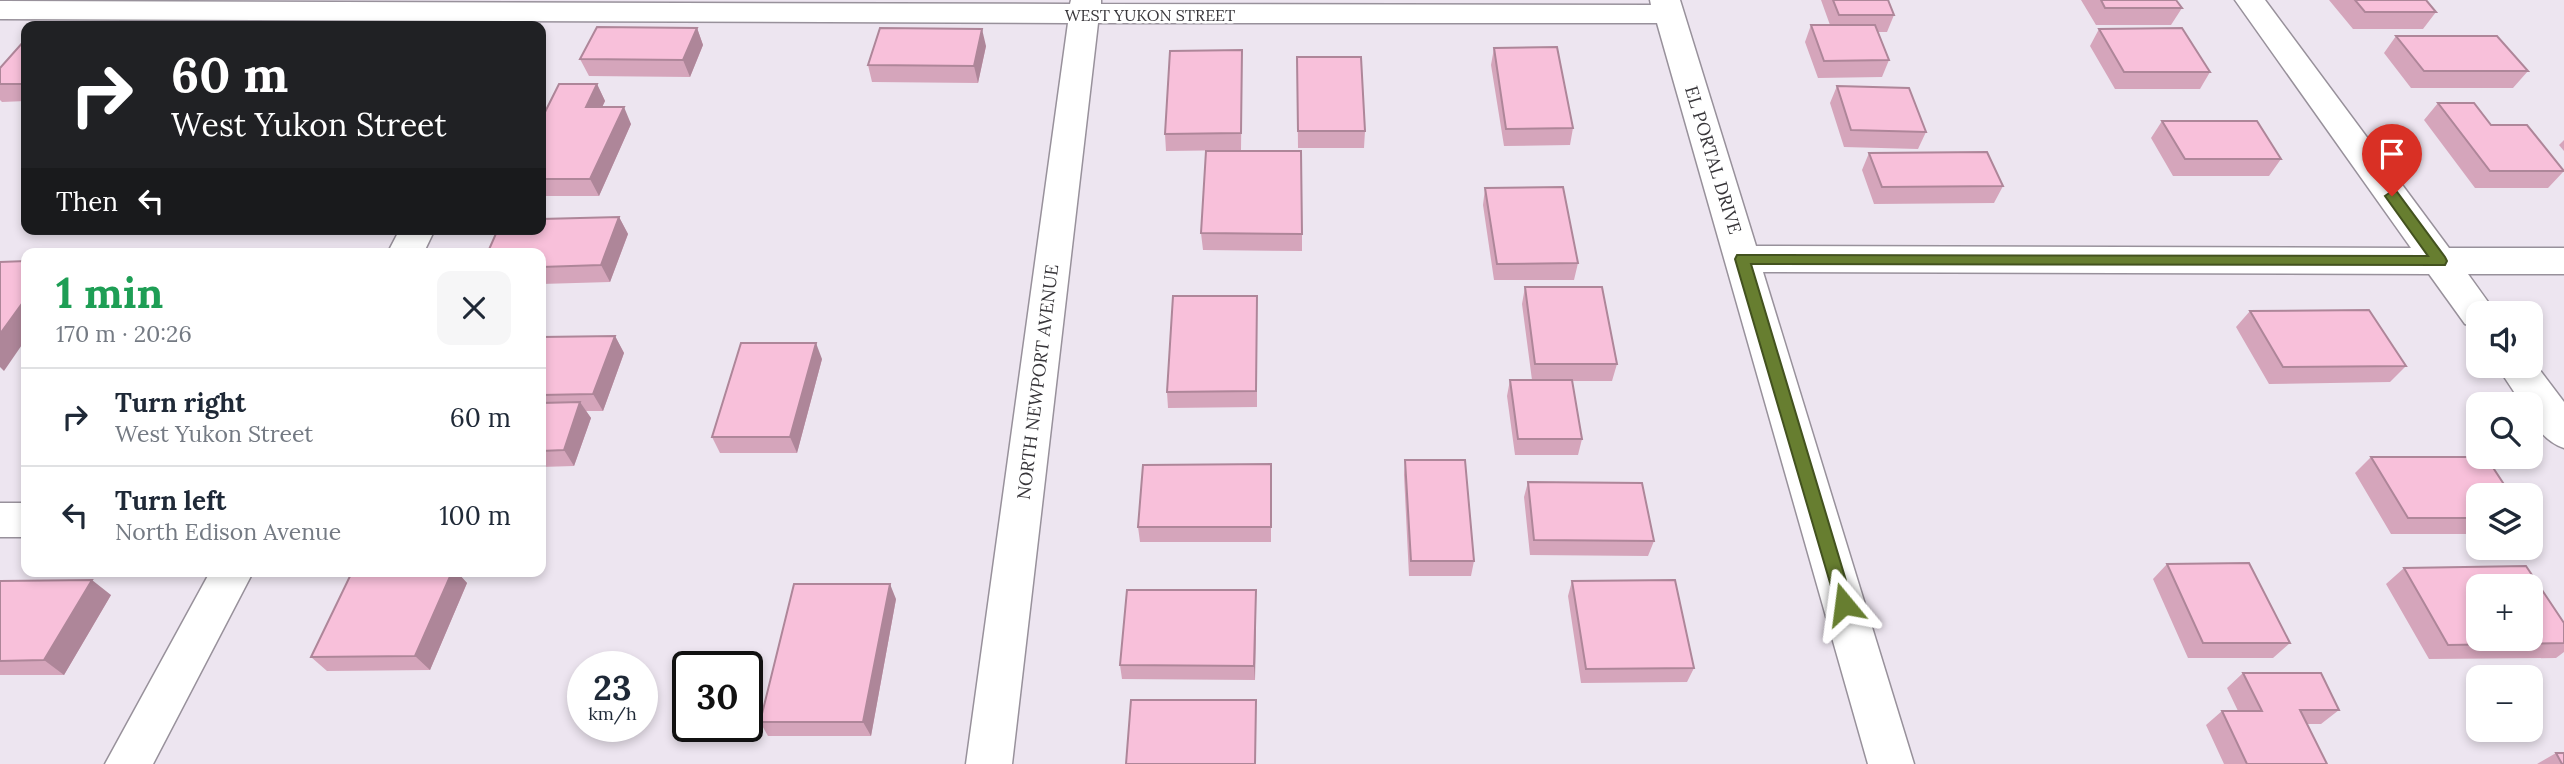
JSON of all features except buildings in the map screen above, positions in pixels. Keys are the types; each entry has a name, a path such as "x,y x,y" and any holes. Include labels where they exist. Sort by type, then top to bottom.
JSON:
{"street":[{"path":"2250,0 2469,301"},
{"name":"WEST YUKON STREET","path":"0,10 536,12 1667,7"},
{"name":"EL PORTAL DRIVE","path":"1667,7 1891,764"},
{"name":"NORTH NEWPORT AVENUE","path":"989,764 1085,8"},
{"path":"1742,259 2564,261"},
{"path":"2525,378 2564,432"},
{"path":"0,520 21,520"},
{"path":"128,764 229,577"}],"route":[{"path":"1844,604 1742,259 2440,261 2392,196"}]}
